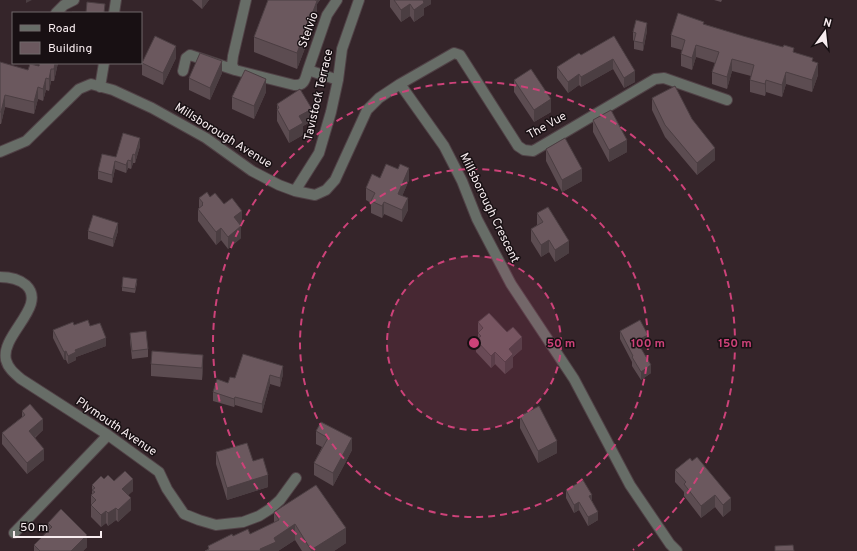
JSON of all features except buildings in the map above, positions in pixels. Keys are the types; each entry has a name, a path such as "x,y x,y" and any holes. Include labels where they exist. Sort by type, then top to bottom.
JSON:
{"street":[{"path":"57,12 64,5 74,0"},
{"path":"114,12 116,0"},
{"path":"235,70 232,65 233,56 246,0"},
{"name":"Stelvio","path":"183,71 186,58 190,55 235,70 299,86 302,84 308,70 327,15 337,0"},
{"name":"Tavistock Terrace","path":"295,191 319,153 331,112 338,80 342,49 358,0"},
{"name":"The Vue","path":"400,84 450,54 454,53 460,55 518,146 524,150 533,151 655,79 664,78 727,100"},
{"path":"100,87 104,64"},
{"path":"308,70 338,80"},
{"name":"Millsborough Avenue","path":"0,152 26,141 79,89 91,84 113,90 152,108 206,138 252,171 279,185 295,191 315,195 326,190 335,180 367,110 379,98 400,84"},
{"name":"Millsborough Crescent","path":"400,84 444,146 454,164 477,219 511,284 574,379 630,485 670,544 677,551"},
{"name":"Plymouth Avenue","path":"0,277 12,278 22,282 29,289 32,296 26,314 10,339 6,349 6,359 11,370 21,379 108,435 159,472 167,489 184,514 216,525 243,522 258,516 280,500 296,478"},
{"path":"14,533 108,435"}]}
